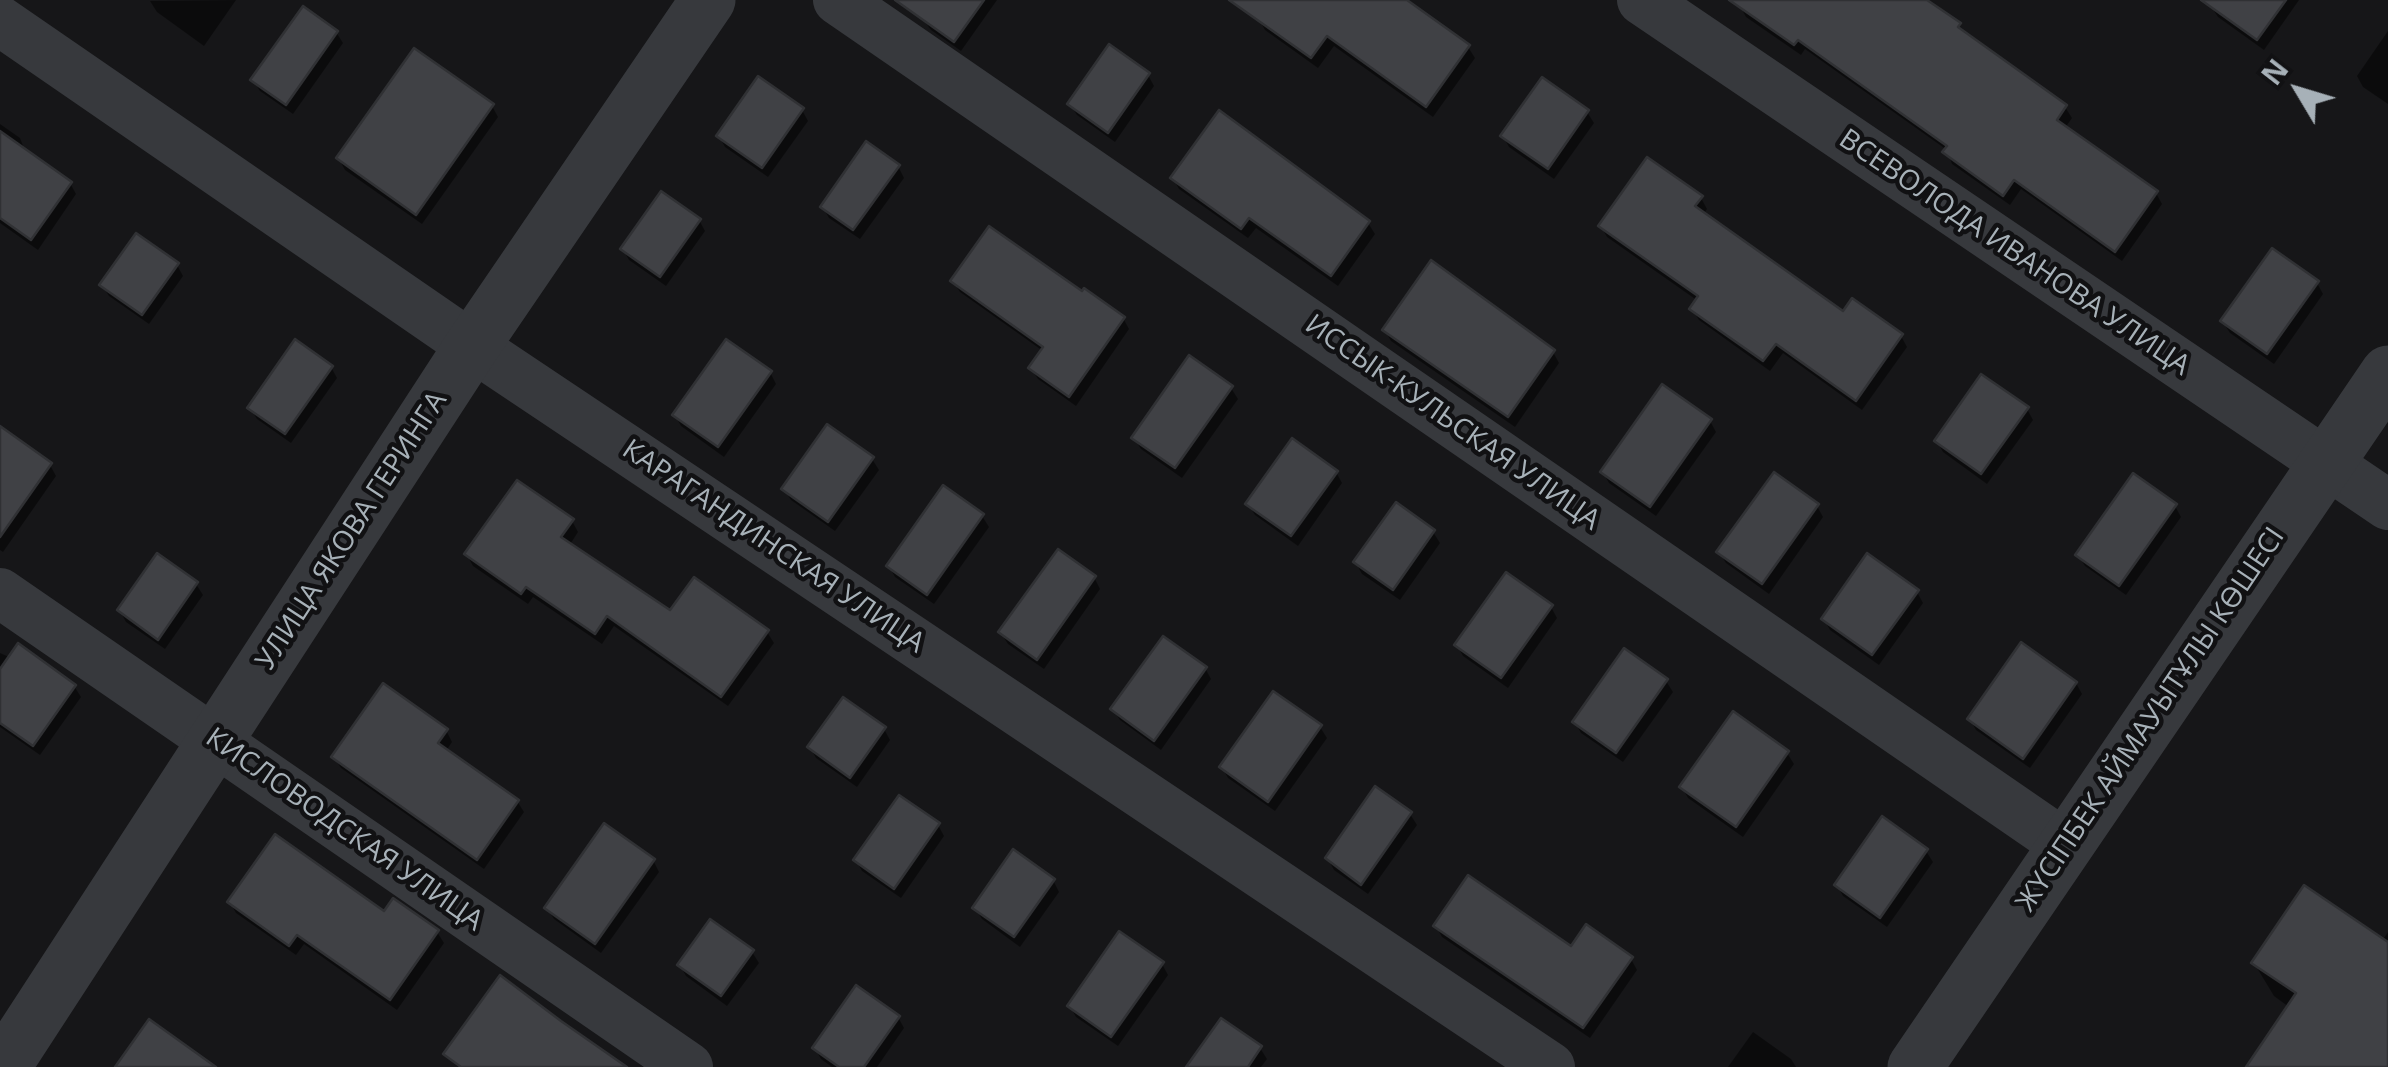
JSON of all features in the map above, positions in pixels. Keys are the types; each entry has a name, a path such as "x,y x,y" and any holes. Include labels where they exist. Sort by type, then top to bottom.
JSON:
{"street":[{"name":"УЛИЦА ЯКОВА ГЕРИНГА","path":"3,1067 472,346 708,0"},
{"name":"ИССЫК-КУЛЬСКАЯ УЛИЦА","path":"838,0 2066,846"},
{"name":"ВСЕВОЛОДА ИВАНОВА УЛИЦА","path":"1642,0 2388,505"},
{"name":"КАРАГАНДИНСКАЯ УЛИЦА","path":"0,22 472,346 1550,1067"},
{"name":"ЖҮСІПБЕК АЙМАУЫТҰЛЫ КӨШЕСІ","path":"1915,1067 2388,373"},
{"name":"КИСЛОВОДСКАЯ УЛИЦА","path":"0,593 688,1067"}],"building":[{"path":"895,0 984,0 954,42"},
{"path":"1229,0 1407,0 1470,45 1426,107 1327,36 1311,58"},
{"path":"1729,0 1927,0 2067,105 2057,120 2158,191 2115,252 2014,180 2003,196 1942,152 1947,146 1798,40 1794,45"},
{"path":"2201,0 2286,0 2257,40"},
{"path":"303,6 338,31 286,105 250,80"},
{"path":"1109,44 1150,73 1108,133 1067,104"},
{"path":"414,48 494,104 416,215 336,158"},
{"path":"758,76 804,108 762,168 716,136"},
{"path":"1542,77 1589,110 1548,169 1500,136"},
{"path":"1219,110 1370,221 1331,276 1249,218 1241,229 1170,178"},
{"path":"0,131 72,182 31,240 0,218"},
{"path":"866,141 900,165 853,230 820,207"},
{"path":"1647,157 1703,196 1695,206 1843,311 1852,298 1903,334 1856,401 1776,344 1763,361 1689,309 1698,296 1598,226"},
{"path":"661,191 701,219 660,277 620,249"},
{"path":"989,226 1125,317 1069,397 1028,368 1043,347 950,281"},
{"path":"136,233 179,263 142,315 99,285"},
{"path":"2272,248 2319,281 2267,354 2220,321"},
{"path":"1431,260 1555,350 1508,417 1382,330"},
{"path":"295,339 333,366 285,434 247,408"},
{"path":"726,339 772,371 718,447 672,415"},
{"path":"1189,355 1233,386 1175,468 1131,438"},
{"path":"1981,374 2029,407 1981,474 1934,441"},
{"path":"1662,384 1712,419 1650,507 1600,472"},
{"path":"827,424 874,457 828,522 781,489"},
{"path":"0,426 52,463 0,537"},
{"path":"1292,438 1338,471 1291,536 1245,504"},
{"path":"1774,472 1819,504 1762,584 1716,552"},
{"path":"2133,473 2177,504 2119,586 2075,555"},
{"path":"517,480 574,519 561,537 670,610 694,577 769,630 721,697 607,616 595,634 526,587 521,594 464,554"},
{"path":"943,485 984,514 927,595 886,566"},
{"path":"1396,502 1435,530 1393,590 1353,562"},
{"path":"1058,549 1096,576 1037,660 998,632"},
{"path":"157,553 198,582 158,640 117,610"},
{"path":"1867,553 1919,590 1872,655 1821,619"},
{"path":"1506,572 1553,605 1501,678 1454,645"},
{"path":"1163,636 1207,667 1154,741 1110,709"},
{"path":"2021,642 2077,682 2023,759 1967,719"},
{"path":"18,643 76,685 33,746 0,723 0,669"},
{"path":"1624,648 1668,679 1616,753 1572,722"},
{"path":"383,683 448,729 438,743 519,800 477,860 331,757"},
{"path":"1273,691 1322,725 1268,802 1219,767"},
{"path":"843,697 886,727 850,778 807,747"},
{"path":"1733,711 1789,751 1736,827 1679,787"},
{"path":"1375,786 1412,812 1361,885 1325,858"},
{"path":"899,795 940,823 894,889 853,860"},
{"path":"1882,816 1928,849 1880,918 1834,885"},
{"path":"604,823 655,859 595,944 544,908"},
{"path":"275,834 384,911 393,898 439,930 390,1000 297,935 289,946 227,902"},
{"path":"1013,849 1055,879 1014,937 972,908"},
{"path":"1468,875 1571,946 1586,924 1633,957 1583,1028 1433,926"},
{"path":"2304,885 2388,942 2388,1067 2246,1067 2296,993 2251,963"},
{"path":"710,919 754,950 721,996 677,965"},
{"path":"1119,931 1164,962 1111,1037 1067,1006"},
{"path":"500,975 627,1067 461,1067 443,1054"},
{"path":"856,985 900,1016 864,1067 839,1067 812,1048"},
{"path":"1221,1018 1262,1046 1248,1067 1186,1067"},
{"path":"149,1019 216,1067 115,1067"}]}
